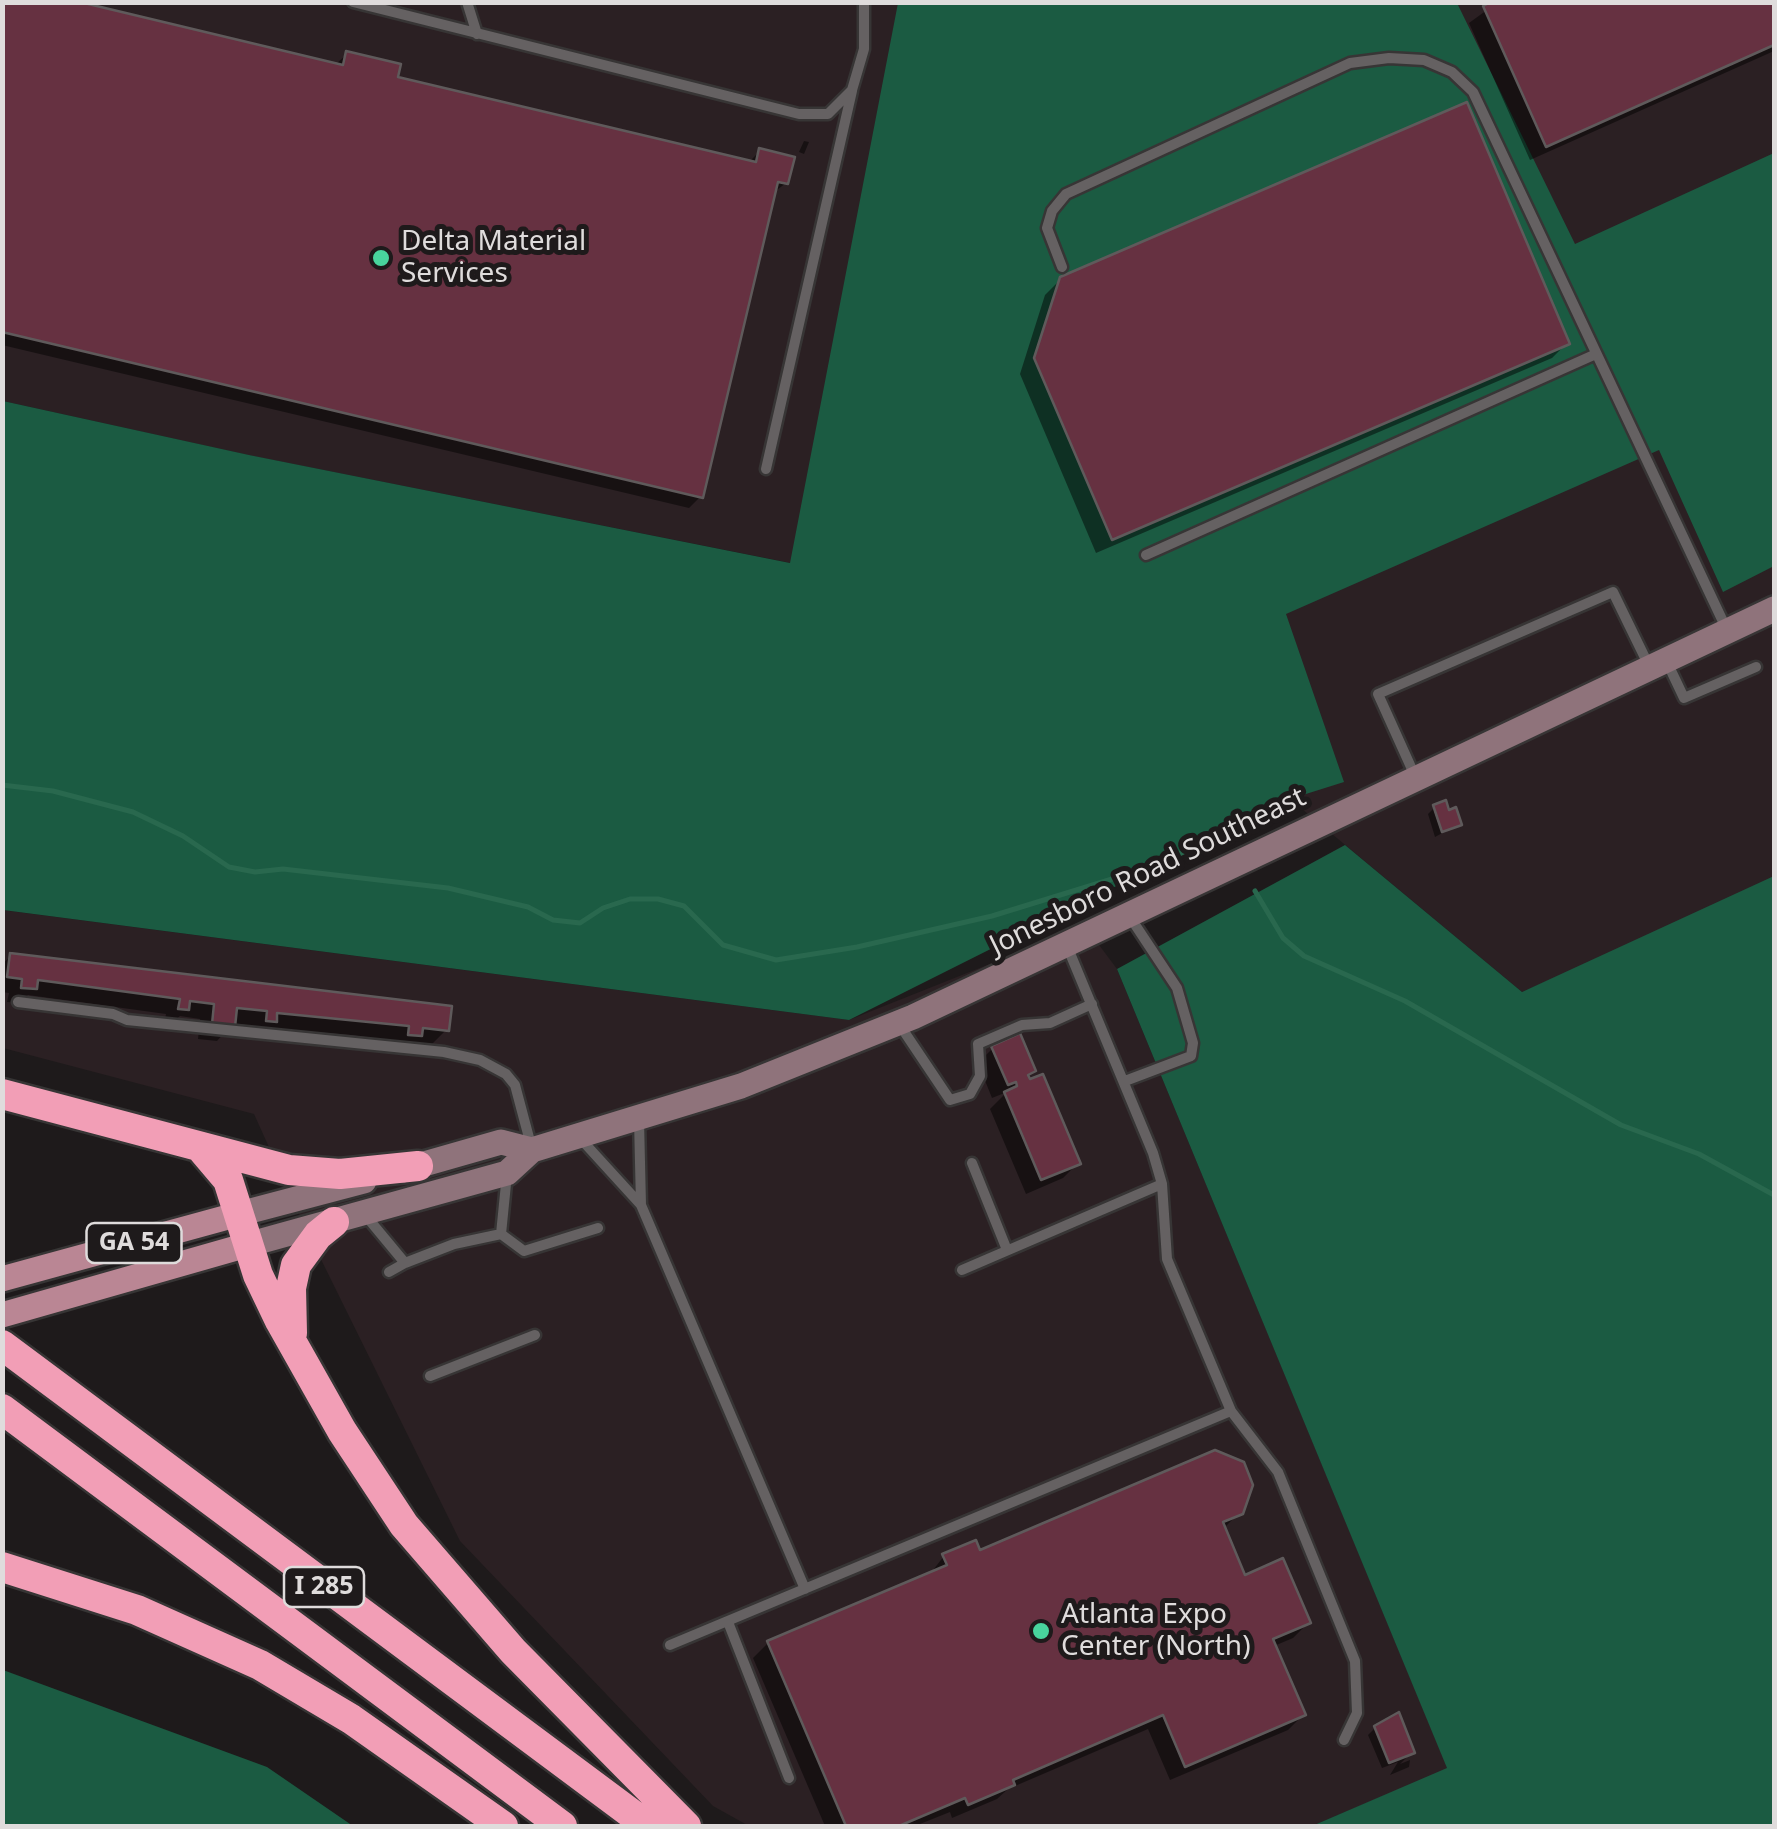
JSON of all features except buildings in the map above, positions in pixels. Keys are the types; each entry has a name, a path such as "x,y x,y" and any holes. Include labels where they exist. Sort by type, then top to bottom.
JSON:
{"highway":[{"path":"2,1094 200,1147 316,1173 418,1166"},
{"path":"200,1147 221,1168 269,1300 342,1431 433,1562 526,1665 686,1826"},
{"path":"293,1340 290,1288 296,1265 318,1235 334,1222"},
{"name":"I 285","path":"2,1345 648,1826"},
{"name":"I 285","path":"2,1409 562,1826"},
{"path":"2,1567 137,1610 260,1665 351,1719 504,1826"}],"main road":[{"name":"Jonesboro Road Southeast","path":"2,1315 507,1173 532,1150 740,1086 898,1023 1067,946 1774,609"},
{"name":"Jonesboro Road Southeast","path":"2,1279 501,1142 532,1150"}],"lane":[{"path":"353,2 798,114 828,114 852,90"},
{"path":"467,2 476,34"},
{"path":"766,469 864,49 864,2"},
{"path":"1062,267 1047,228 1052,211 1066,194 1350,63 1389,58 1424,60 1452,72 1474,92 1728,630"},
{"path":"1146,554 1596,354"},
{"path":"1416,778 1378,694 1613,592 1684,698 1756,666"},
{"path":"1125,1081 1191,1056 1193,1043 1177,988 1129,916"},
{"path":"1067,946 1125,1081 1162,1184 1167,1259 1231,1411 1278,1472 1355,1661 1357,1713 1344,1740"},
{"path":"18,1002 113,1014 127,1020 444,1052 480,1060 498,1068 514,1085 532,1150"},
{"path":"898,1023 950,1100 970,1094 980,1076 978,1044 1022,1025 1050,1023 1092,1004"},
{"path":"639,1117 641,1205"},
{"path":"578,1136 641,1205 806,1589"},
{"path":"972,1163 1008,1250"},
{"path":"501,1234 507,1173"},
{"path":"962,1270 1162,1184"},
{"path":"364,1214 405,1264"},
{"path":"389,1272 454,1244 501,1234 524,1251 598,1228"},
{"path":"430,1376 535,1334"},
{"path":"670,1646 1231,1411"},
{"path":"728,1622 789,1778"}],"shaded area":[{"path":"3,3 1774,3 1774,884 1522,992 1290,799 791,563 248,455 3,401"},
{"path":"2,910 849,1020 1085,926 1117,969 1448,1769 1312,1826 749,1826 713,1806 460,1541 305,1227 254,1114 3,1048"}],"green space":[{"path":"898,3 1457,3 1575,244 1774,153 1774,566 1723,592 1659,450 1286,614 1344,782 1290,799 849,1020 3,910 3,401 249,455 790,563"},
{"path":"1345,845 1522,992 1774,876 1774,1826 1312,1826 1447,1768 1117,969"},
{"path":"3,1670 267,1767 353,1826 3,1826"}],"waterway":[{"path":"2,785 53,791 133,812 183,836 229,867 255,872 283,869 448,888 528,907 553,920 580,923 603,908 630,899 658,899 684,906 723,945 776,960 857,947 992,916 1151,867 1201,844"},
{"path":"1255,891 1283,938 1304,956 1405,1001 1621,1125 1699,1154 1774,1195"}],"place":[{"name":"Delta Material Services","path":"381,258"},
{"name":"Atlanta Expo Center (North)","path":"1041,1631"}]}
